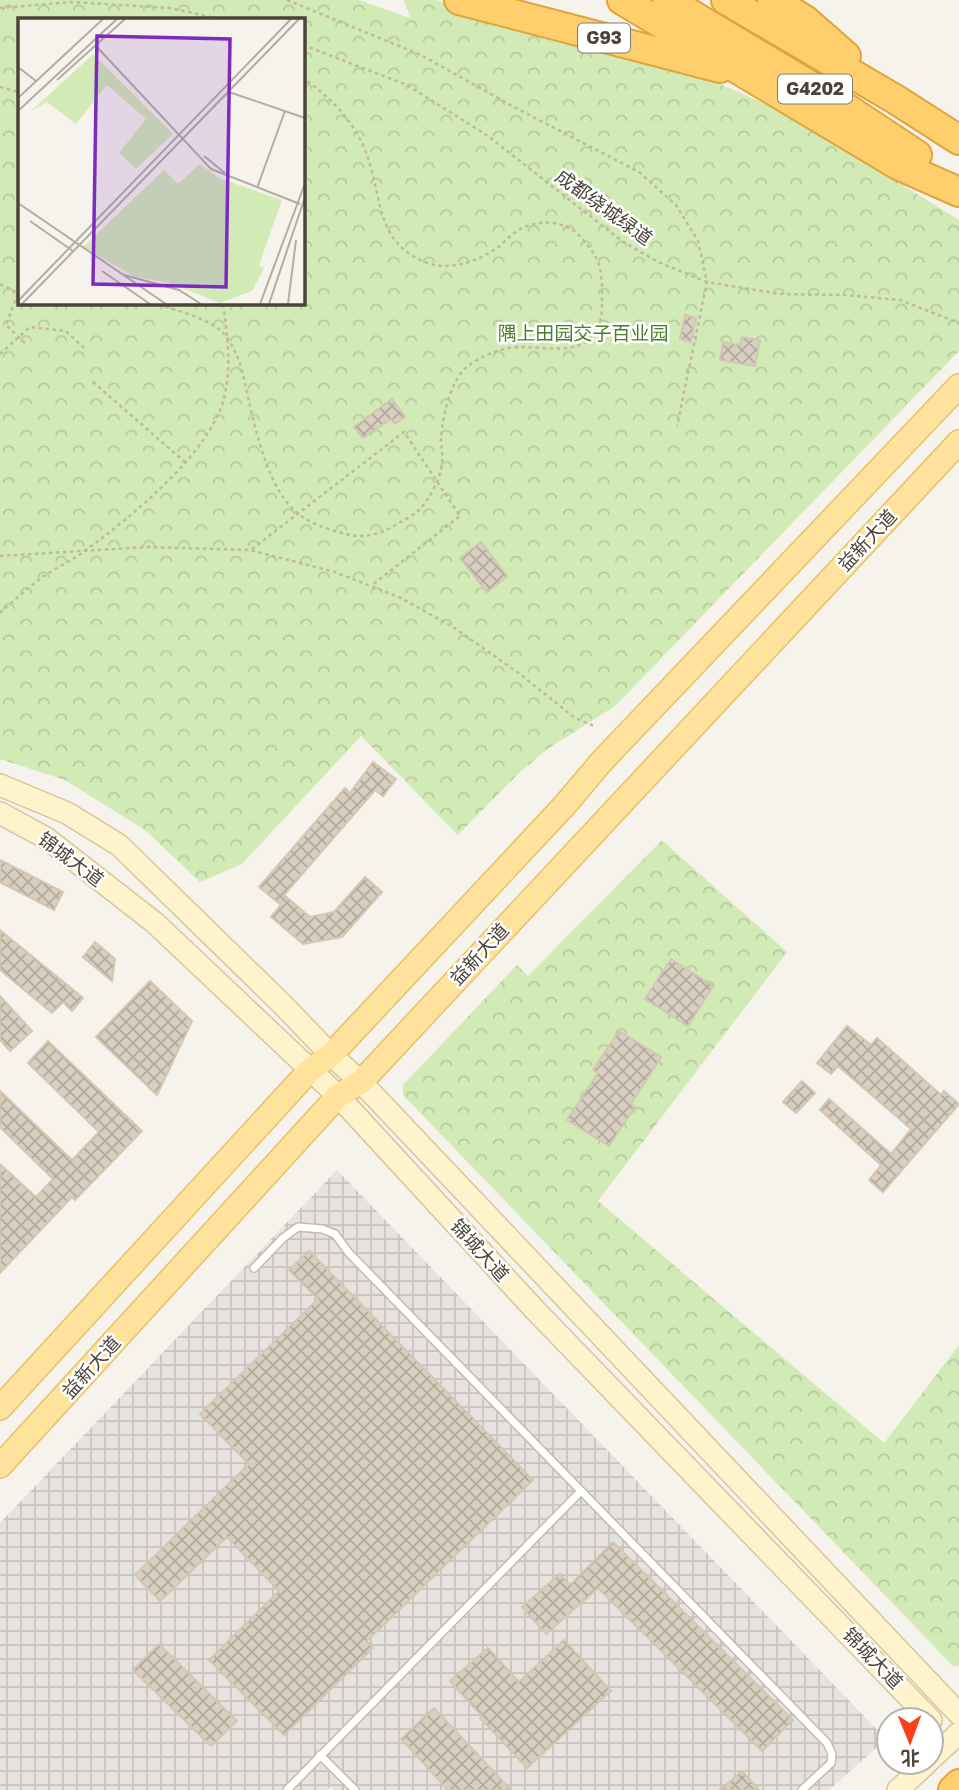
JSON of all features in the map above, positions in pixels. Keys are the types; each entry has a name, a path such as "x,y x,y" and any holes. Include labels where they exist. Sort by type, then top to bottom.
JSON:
{"highway":[{"name":"G93","path":"459,0 750,75 898,165 959,192"},
{"path":"622,0 750,75"},
{"name":"G4202","path":"667,0 831,98 959,183"},
{"name":"G4202","path":"726,0 895,99"},
{"path":"772,0 804,20 895,99 959,140"},
{"path":"953,1790 959,1784"}],"main road":[{"name":"益新大道","path":"0,1408 310,1070 331,1055 564,806 602,761 959,386"},
{"name":"益新大道","path":"0,1466 338,1096 361,1082 959,442"},
{"name":"锦城大道","path":"0,785 67,813 119,845 361,1082 959,1714"},
{"name":"锦城大道","path":"0,813 46,838 155,923 338,1096 535,1310 919,1706"},
{"path":"916,1703 928,1702 934,1687"},
{"path":"898,1790 913,1776"}],"lane":[{"path":"254,1268 283,1238 298,1227 322,1229 335,1234 349,1253 827,1742 832,1754 831,1763 802,1790"},
{"path":"287,1790 581,1491"},
{"path":"320,1755 355,1790"}],"path":[{"path":"287,0 421,55 639,172 676,205 698,240 707,282 677,426"},
{"path":"0,8 71,2 170,8 215,18"},
{"name":"成都绕城绿道","path":"304,45 408,85 488,136 622,241 658,262 707,282 780,293 900,300 959,323"},
{"path":"155,304 196,317 223,333 241,364 263,454 278,488 298,514 324,528 349,535 375,535 418,511 432,492 442,466 442,436 446,411 453,386 466,367 486,356 515,347 565,349 586,344 595,334 601,319 600,266 589,246 571,228 551,222 535,222 515,232 494,250 476,260 457,265 433,265 412,256 395,242 384,226 370,163 345,115 326,94 304,79"},
{"path":"0,87 18,92"},
{"path":"0,284 18,293 6,324 27,345"},
{"path":"0,613 41,579 85,551 186,463 206,435 224,400 229,366 223,304"},
{"path":"0,354 30,327 66,331 86,350"},
{"path":"93,382 186,463"},
{"path":"250,550 404,432 460,516 370,586"},
{"path":"0,556 147,547 250,550 335,572 401,598 453,627 520,674 575,718 594,726"}],"shaded area":[{"path":"337,1170 875,1728 875,1749 829,1790 333,1790 330,1787 327,1790 0,1790 0,1523"}],"green space":[{"name":"隅上田园交子百业园","path":"0,0 359,0 410,18 404,0 435,0 658,57 782,111 959,220 959,351 615,706 546,750 517,775 458,835 361,736 242,864 200,882 145,830 65,780 0,759"},
{"path":"662,840 787,952 598,1201 884,1443 959,1345 959,1666 953,1666 403,1095 403,1085 517,965 528,976"}],"building":[{"path":"685,315 696,318 691,342 680,339"},
{"path":"742,337 760,340 755,366 720,360 723,342 740,345"},
{"path":"392,399 405,417 395,424 391,419 363,438 354,427"},
{"path":"481,542 507,576 487,592 460,558"},
{"path":"373,762 396,779 383,796 375,790 284,895 310,917 334,912 365,877 382,892 342,937 303,944 271,917 281,905 259,887 345,788 350,793"},
{"path":"0,860 63,892 54,910 0,882"},
{"path":"0,930 83,998 72,1011 63,1002 52,1013 0,970"},
{"path":"95,942 115,959 112,981 83,957"},
{"path":"671,959 713,986 688,1026 645,999"},
{"path":"150,981 192,1021 157,1095 96,1037"},
{"path":"0,996 32,1031 10,1051 0,1040"},
{"path":"847,1026 871,1045 877,1038 941,1095 944,1091 959,1104 883,1192 869,1180 881,1165 820,1110 829,1099 891,1154 911,1129 838,1066 831,1074 817,1063"},
{"path":"619,1031 661,1057 631,1104 635,1107 609,1146 567,1120 598,1073 593,1070"},
{"path":"48,1041 142,1131 75,1200 72,1197 0,1273 0,1164 36,1197 53,1179 0,1127 0,1091 72,1160 99,1132 28,1063"},
{"path":"802,1081 815,1093 796,1113 783,1102"},
{"path":"309,1251 533,1480 367,1641 373,1648 284,1735 209,1660 279,1591 227,1537 160,1601 135,1575 249,1464 200,1414 318,1299 289,1270"},
{"path":"613,1542 793,1720 762,1751 598,1588 546,1634 522,1607 560,1574 570,1585"},
{"path":"564,1640 611,1691 527,1768 450,1681 488,1648 519,1682"},
{"path":"159,1644 237,1721 211,1746 133,1670"},
{"path":"434,1708 511,1790 448,1790 401,1739"},
{"path":"742,1771 759,1790 720,1790"}]}
